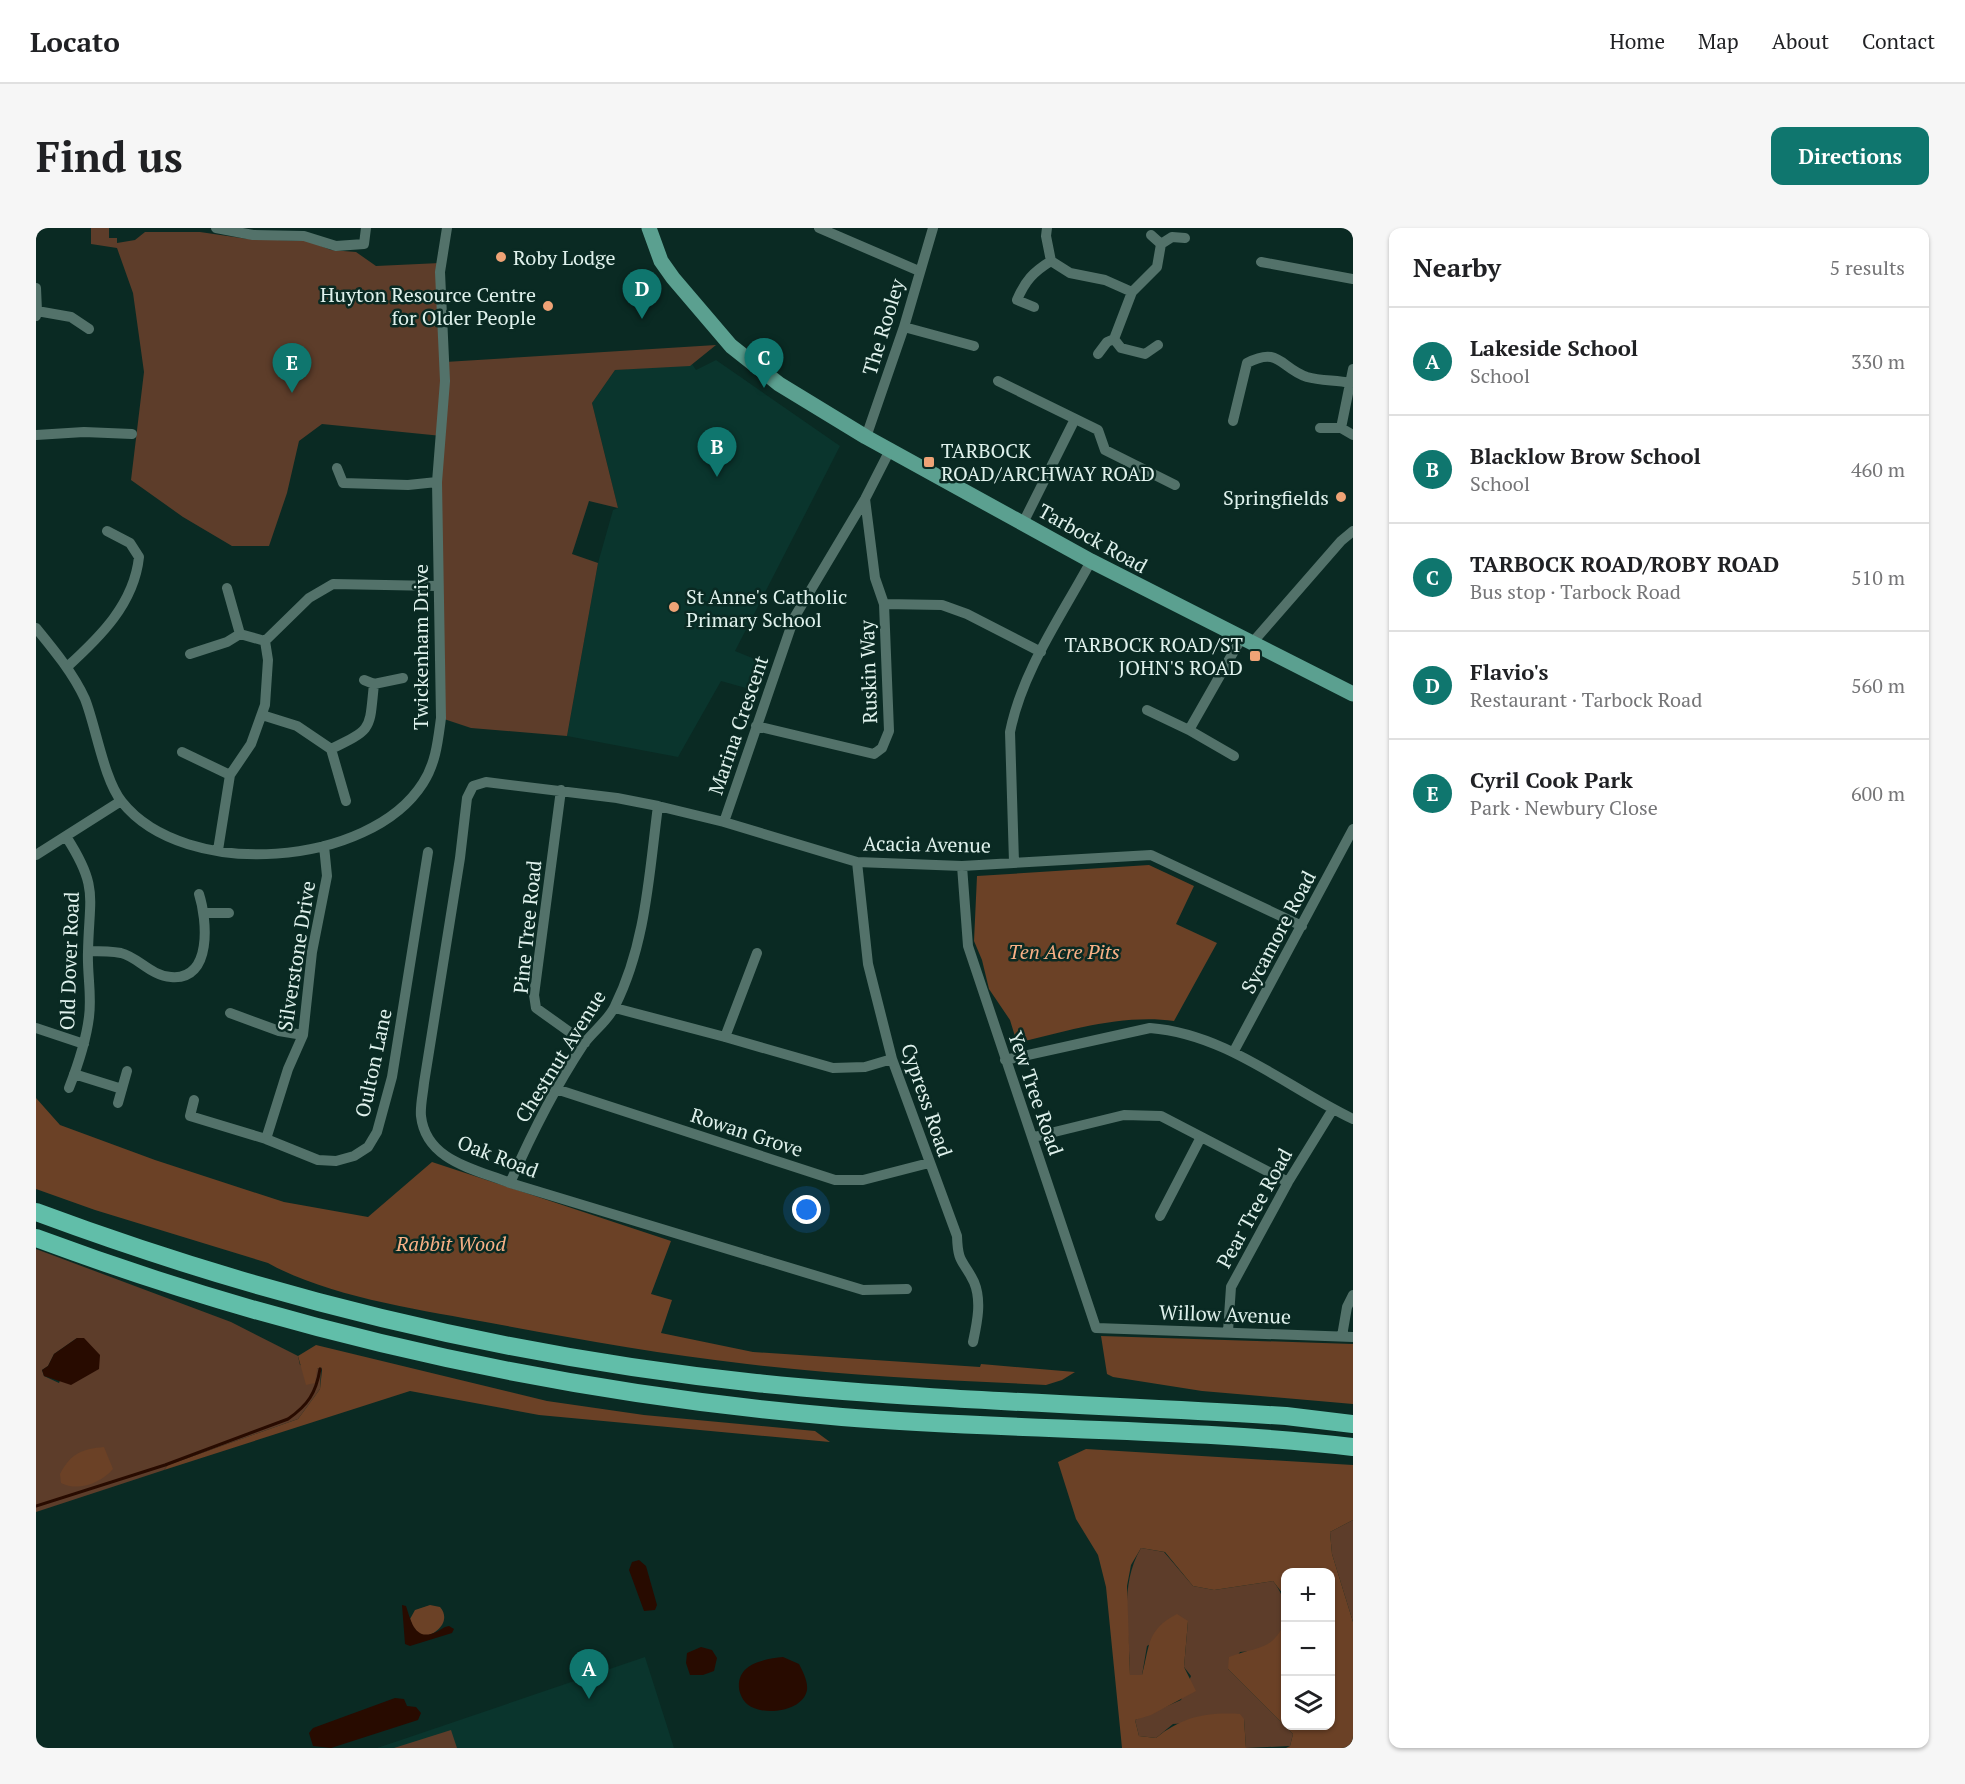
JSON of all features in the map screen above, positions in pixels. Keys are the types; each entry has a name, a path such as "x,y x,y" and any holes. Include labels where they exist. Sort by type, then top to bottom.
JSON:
{"highway":[{"path":"36,1212 117,1242 301,1297 422,1327 560,1354 676,1373 846,1391 1286,1416 1353,1424"},
{"path":"36,1238 189,1291 292,1320 474,1363 655,1395 842,1417 1240,1437 1353,1447"}],"main road":[{"name":"Tarbock Road","path":"649,228 661,261 731,346 779,384 890,450 1091,561 1353,694"}],"street":[{"path":"216,228 253,235 273,231 304,236 336,246 355,247 366,242 366,228"},
{"name":"Twickenham Drive","path":"36,628 67,667 84,699 121,801 146,824 177,841 218,850 271,856 300,853 369,830 399,808 423,784 436,755 441,718 437,586 438,482 446,381 440,272 447,228"},
{"path":"819,228 919,271"},
{"name":"The Rooley","path":"866,436 904,327 933,228"},
{"path":"1047,228 1046,236 1051,261 1070,273 1105,280 1132,292"},
{"path":"1151,235 1161,244"},
{"path":"1098,354 1107,342 1114,339 1132,292 1157,267 1161,244 1172,237 1185,238"},
{"path":"1034,307 1017,300 1024,283 1035,271 1051,261"},
{"path":"1261,262 1353,279"},
{"path":"36,288 37,314 71,317 89,329"},
{"path":"904,327 974,346"},
{"path":"1114,339 1121,348 1145,354 1158,345"},
{"path":"1233,421 1247,363 1256,358 1267,355 1284,362 1303,375 1350,383"},
{"path":"1341,428 1353,369"},
{"path":"998,381 1098,430 1105,450 1176,485"},
{"path":"1023,523 1076,419"},
{"path":"1320,428 1341,428 1353,435"},
{"path":"36,435 84,432 132,434"},
{"name":"Marina Crescent","path":"724,822 794,618 865,500 890,450"},
{"path":"337,468 343,483 438,482"},
{"name":"Ruskin Way","path":"756,726 874,754 882,748 889,731 884,604 875,578 865,500"},
{"path":"67,667 103,635 124,602 138,570 140,557 130,543 107,531"},
{"path":"1189,730 1247,640 1353,531"},
{"path":"1014,862 1010,732 1014,712 1041,652 1091,561"},
{"path":"265,641 309,598 333,584 437,586"},
{"path":"227,588 240,634"},
{"path":"884,604 942,605 967,614 1041,652"},
{"path":"190,654 227,642 240,634 265,641"},
{"path":"218,850 230,775 251,744 265,705 268,660 265,641"},
{"path":"331,749 363,733 370,720 369,682 404,678"},
{"path":"1147,710 1189,730 1234,756"},
{"path":"262,715 297,726 331,749 346,801"},
{"path":"182,752 230,775"},
{"name":"Acacia Avenue","path":"473,786 486,782 561,790 658,806 724,822 857,862 962,866 1151,855 1302,926"},
{"name":"Oak Road","path":"473,786 467,798 460,858 420,1115 427,1139 446,1158 510,1182 863,1290 907,1289"},
{"name":"Pine Tree Road","path":"561,790 534,995 536,1008 585,1043"},
{"path":"36,855 67,838 121,801"},
{"name":"Chestnut Avenue","path":"510,1182 534,1127 556,1089 585,1043 615,1008 640,940 658,806"},
{"name":"Sycamore Road","path":"1234,1051 1353,828"},
{"name":"Old Dover Road","path":"67,838 84,864 92,893 88,951 90,1015 84,1044 69,1088"},
{"name":"Silverstone Drive","path":"266,1139 288,1069 303,1035 312,952 327,876 324,846"},
{"name":"Oulton Lane","path":"194,1100 190,1116 266,1139 318,1160 336,1161 354,1156 368,1147 377,1132 392,1077 428,852"},
{"name":"Cypress Road","path":"857,862 868,964 892,1059 957,1236 958,1258 975,1284 979,1315 973,1342"},
{"name":"Yew Tree Road","path":"962,866 968,946 1005,1060 1034,1137 1096,1328"},
{"path":"88,951 122,953 145,968 173,978 196,966 203,953 205,913 199,894"},
{"path":"205,913 229,913"},
{"path":"725,1036 757,953"},
{"path":"615,1008 725,1036 833,1068 865,1067 892,1059"},
{"path":"230,1013 279,1031 303,1035"},
{"path":"36,1028 84,1044"},
{"path":"1005,1060 1150,1028 1172,1029 1234,1051 1353,1119"},
{"path":"118,1103 127,1071"},
{"path":"74,1074 122,1089"},
{"name":"Rowan Grove","path":"556,1089 836,1180 863,1180 929,1163"},
{"name":"Pear Tree Road","path":"1228,1331 1231,1287 1288,1182 1333,1109"},
{"path":"1034,1137 1124,1115 1161,1116 1288,1182"},
{"path":"1160,1216 1201,1137"},
{"path":"1347,1336 1347,1306 1353,1295"},
{"name":"Willow Avenue","path":"1096,1328 1347,1336"}],"shaded area":[{"path":"91,228 109,228 109,238 117,238 117,243 135,240 145,232 200,232 248,239 308,241 331,250 356,252 376,266 440,263 445,362 716,345 690,366 615,370 592,403 618,508 589,501 572,554 598,563 567,736 471,728 441,718 442,436 322,424 299,441 287,493 269,546 232,546 183,517 131,480 144,372 133,293 117,248 91,244"},
{"path":"716,360 840,446 735,651 762,662 753,690 721,681 678,757 567,736 598,563 613,510 618,508 592,403 615,370 692,364 696,370"},
{"path":"36,1249 231,1322 298,1356 300,1365 317,1369 321,1367 320,1389 298,1419 168,1465 164,1470 36,1512","holes":["77,1338 59,1383 44,1376 42,1370 48,1366 54,1354"]},
{"path":"77,1338 84,1338 100,1355 99,1369 71,1385 44,1376 42,1370 48,1366 54,1354"},
{"path":"1353,1520 1353,1622 1332,1554 1330,1532"},
{"path":"1141,1548 1164,1552 1193,1586 1214,1590 1273,1581 1281,1594 1281,1630 1272,1642 1263,1648 1240,1652 1228,1669 1281,1722 1281,1730 1289,1730 1293,1734 1290,1746 1246,1748 1244,1719 1173,1724 1156,1738 1139,1736 1135,1720 1181,1700 1191,1676 1184,1667 1188,1621 1147,1646 1142,1675 1130,1675 1127,1594 1134,1563"},
{"path":"639,1560 646,1566 657,1605 655,1610 644,1611 629,1570 632,1562"},
{"path":"402,1605 406,1606 412,1623 419,1632 429,1634 449,1626 454,1629 452,1633 410,1646 405,1644"},
{"path":"701,1647 712,1650 717,1658 714,1671 703,1675 690,1675 686,1663 687,1653"},
{"path":"645,1657 674,1748 377,1748 395,1742"},
{"path":"783,1657 799,1664 807,1683 804,1697 790,1708 781,1710 762,1710 747,1704 739,1690 742,1673 761,1661"},
{"path":"395,1698 404,1699 407,1706 416,1707 421,1713 418,1720 331,1748 313,1746 309,1733 313,1728"},
{"path":"451,1730 457,1748 394,1748"}],"green space":[{"name":"Ten Acre Pits","path":"1149,865 1194,886 1176,924 1217,943 1174,1021 1154,1019 1114,1022 1017,1043 1010,1020 989,989 982,960 974,941 977,876"},
{"name":"Rabbit Wood","path":"36,1098 60,1125 155,1160 284,1202 368,1217 432,1162 671,1241 651,1294 672,1300 661,1333 753,1352 980,1367 981,1364 1075,1372 1062,1380 1046,1385 821,1372 683,1356 376,1301 319,1285 268,1263 95,1210 36,1189"},
{"path":"1101,1336 1353,1344 1353,1404 1202,1391 1113,1377 1107,1374"},
{"path":"316,1345 547,1401 644,1415 815,1431 830,1442 539,1415 410,1391 164,1470 168,1465 298,1419 320,1389 322,1370 321,1367 317,1369 315,1383 306,1385 298,1356"},
{"path":"104,1447 113,1469 108,1474 89,1485 75,1487 61,1483 60,1474 68,1461 83,1451"},
{"path":"1086,1449 1353,1465 1353,1520 1330,1532 1332,1554 1353,1622 1353,1748 1286,1748 1290,1746 1293,1734 1289,1730 1335,1730 1335,1568 1281,1568 1281,1591 1273,1581 1214,1590 1193,1586 1165,1552 1141,1548 1131,1565 1127,1586 1130,1675 1142,1675 1148,1647 1154,1633 1177,1614 1188,1621 1184,1667 1196,1691 1151,1715 1135,1720 1139,1736 1156,1738 1175,1725 1195,1717 1240,1714 1244,1719 1246,1748 1122,1748 1106,1587 1098,1555 1076,1519 1058,1462"},
{"path":"430,1605 440,1607 444,1613 444,1620 432,1634 421,1635 415,1632 410,1619 415,1610"},
{"path":"1281,1630 1281,1722 1228,1669 1229,1657 1263,1646 1276,1637"}],"waterway":[{"path":"36,1506 165,1465 288,1419 310,1398 320,1369"}],"place":[{"name":"Roby Lodge","path":"501,257"},
{"name":"Huyton Resource Centre for Older People","path":"548,306"},
{"name":"Flavio's","path":"642,319"},
{"name":"TARBOCK ROAD/ROBY ROAD","path":"764,388"},
{"name":"Cyril Cook Park","path":"292,393"},
{"name":"TARBOCK ROAD/ARCHWAY ROAD","path":"929,462"},
{"name":"Blacklow Brow School","path":"717,477"},
{"name":"Springfields","path":"1341,497"},
{"name":"St Anne's Catholic Primary School","path":"674,607"},
{"name":"TARBOCK ROAD/ST JOHN'S ROAD","path":"1255,656"},
{"name":"Lakeside School","path":"589,1699"}]}
